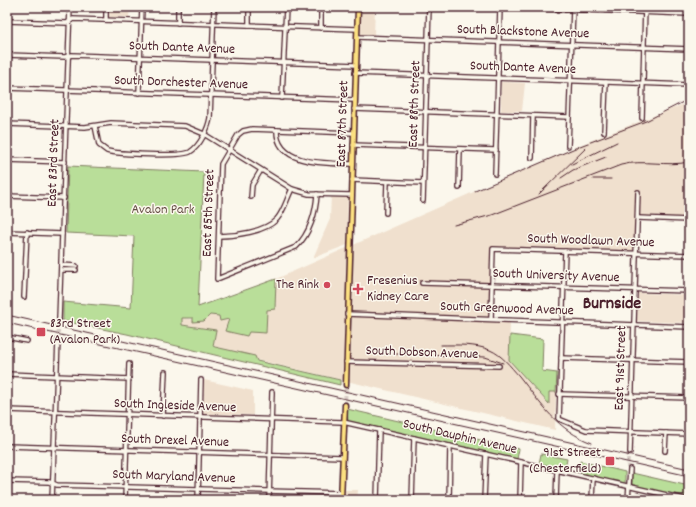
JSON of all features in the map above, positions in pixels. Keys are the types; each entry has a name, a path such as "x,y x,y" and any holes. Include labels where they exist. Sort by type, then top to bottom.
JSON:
{"main road":[{"name":"East 87th Street","path":"344,385 349,258 347,254 350,242 358,7"},
{"path":"341,500 344,404"}],"street":[{"name":"East 83rd Street","path":"59,319 70,7"},
{"path":"106,7 106,20"},
{"path":"139,93 142,7"},
{"path":"178,7 178,23"},
{"path":"95,126 99,144 104,150 110,152 185,154 194,149 204,134 210,118 214,7"},
{"path":"249,7 249,25"},
{"path":"282,98 286,7"},
{"path":"321,28 322,7"},
{"name":"East 88th Street","path":"423,201 429,7"},
{"path":"495,174 500,7"},
{"path":"504,7 573,8 689,14"},
{"path":"642,118 645,7"},
{"path":"568,146 573,8"},
{"path":"7,21 67,23 73,19 357,29"},
{"name":"South Blackstone Avenue","path":"357,37 689,49"},
{"name":"South Dante Avenue","path":"7,54 356,65"},
{"name":"South Dante Avenue","path":"355,73 689,85"},
{"path":"604,132 606,82"},
{"name":"South Dorchester Avenue","path":"7,88 354,100"},
{"path":"354,109 569,117"},
{"path":"532,158 533,116"},
{"path":"7,124 66,126 95,126 111,122 177,124 204,134 292,189 304,193 351,195"},
{"name":"East 85th Street","path":"317,194 314,215 304,237 296,247 217,279 221,164 238,135 246,130 353,132"},
{"path":"277,130 280,146 303,160 312,162 352,164"},
{"path":"353,145 496,150"},
{"path":"459,188 460,149"},
{"path":"7,160 65,162"},
{"path":"251,197 252,185 261,170"},
{"path":"352,180 423,183"},
{"path":"386,213 387,182"},
{"path":"219,236 240,236 270,225 280,215 292,189"},
{"name":"East 91st Street","path":"629,451 638,192"},
{"path":"7,196 64,198"},
{"path":"638,218 689,220"},
{"path":"7,232 62,234"},
{"path":"24,297 27,232"},
{"name":"South Woodlawn Avenue","path":"492,284 493,249 689,255"},
{"path":"565,251 559,419 586,430 689,434"},
{"path":"61,265 76,266"},
{"path":"61,270 76,270"},
{"name":"South University Avenue","path":"422,283 563,286 689,291"},
{"path":"491,319 492,284"},
{"name":"South Greenwood Avenue","path":"347,314 689,327"},
{"path":"7,337 28,341"},
{"path":"52,500 58,340"},
{"path":"561,358 689,362"},
{"name":"South Dobson Avenue","path":"346,362 499,366"},
{"path":"125,500 129,364"},
{"path":"163,416 164,372"},
{"path":"7,374 129,379"},
{"path":"198,500 201,380"},
{"path":"269,500 272,392"},
{"path":"559,394 689,398"},
{"name":"South Ingleside Avenue","path":"7,410 343,422"},
{"name":"South Dauphin Avenue","path":"343,422 689,500"},
{"path":"377,500 379,430"},
{"path":"665,451 666,433"},
{"path":"412,500 414,438"},
{"name":"South Drexel Avenue","path":"7,446 342,457"},
{"path":"448,500 450,446"},
{"path":"484,500 486,454"},
{"path":"520,500 521,462"},
{"path":"556,500 557,470"},
{"path":"628,500 629,470"},
{"path":"592,500 593,478"},
{"name":"South Maryland Avenue","path":"7,481 126,487 341,493"}],"shaded area":[{"path":"110,7 130,7 129,17 109,17"},
{"path":"360,7 375,7 374,35 359,34"},
{"path":"501,82 525,83 522,111 501,111"},
{"path":"689,102 689,218 636,216 635,251 493,248 492,321 510,322 509,360 548,404 549,392 556,392 555,430 257,360 255,358 213,346 216,330 182,325 182,318 204,321 210,315 219,316 222,321 225,318 229,319 225,329 249,332 267,309 275,309 276,279 585,143"},
{"path":"331,195 348,195 347,245 313,258 330,219"},
{"path":"638,293 689,295 689,323 637,321"},
{"path":"204,380 253,391 253,415 203,414"},
{"path":"343,490 358,490 357,500 343,500"}],"green space":[{"name":"Avalon Park","path":"68,166 204,172 198,307 276,279 275,309 267,310 266,333 249,332 247,336 225,331 229,319 220,321 219,316 210,315 204,321 193,322 193,318 182,318 182,325 216,330 213,346 215,347 255,356 257,361 340,380 340,385 127,334 63,321 63,302 131,308 134,236 66,233"},
{"path":"510,335 543,339 542,371 557,373 556,392 549,392 549,404 509,360"},
{"path":"347,409 519,449 517,459 348,421"},
{"path":"541,454 567,459 565,470 539,464"},
{"path":"580,461 625,472 625,484 577,473"},
{"path":"632,473 689,486 689,499 632,486"}],"tunnel":[{"path":"58,340 59,319"},
{"path":"345,405 346,385"},
{"path":"628,452 628,468"}],"railway":[{"path":"475,191 580,146 646,121 689,99"},
{"path":"572,164 617,142"},
{"path":"539,194 587,147"},
{"path":"561,178 573,170 606,157"},
{"path":"454,225 492,215 621,165 629,163 672,164 689,162"},
{"path":"593,179 611,179"},
{"path":"7,315 689,469"},
{"path":"7,323 689,476"},
{"path":"441,345 472,346 484,348 494,352 509,365 559,423 580,438 592,443"},
{"path":"396,354 485,357 503,363"}],"place":[{"name":"The Rink","path":"327,285"},
{"name":"Fresenius Kidney Care","path":"358,289"},
{"name":"83rd Street (Avalon Park)","path":"41,332"},
{"name":"91st Street (Chesterfield)","path":"610,461"}],"district":[{"name":"Burnside","path":"612,304"}]}
